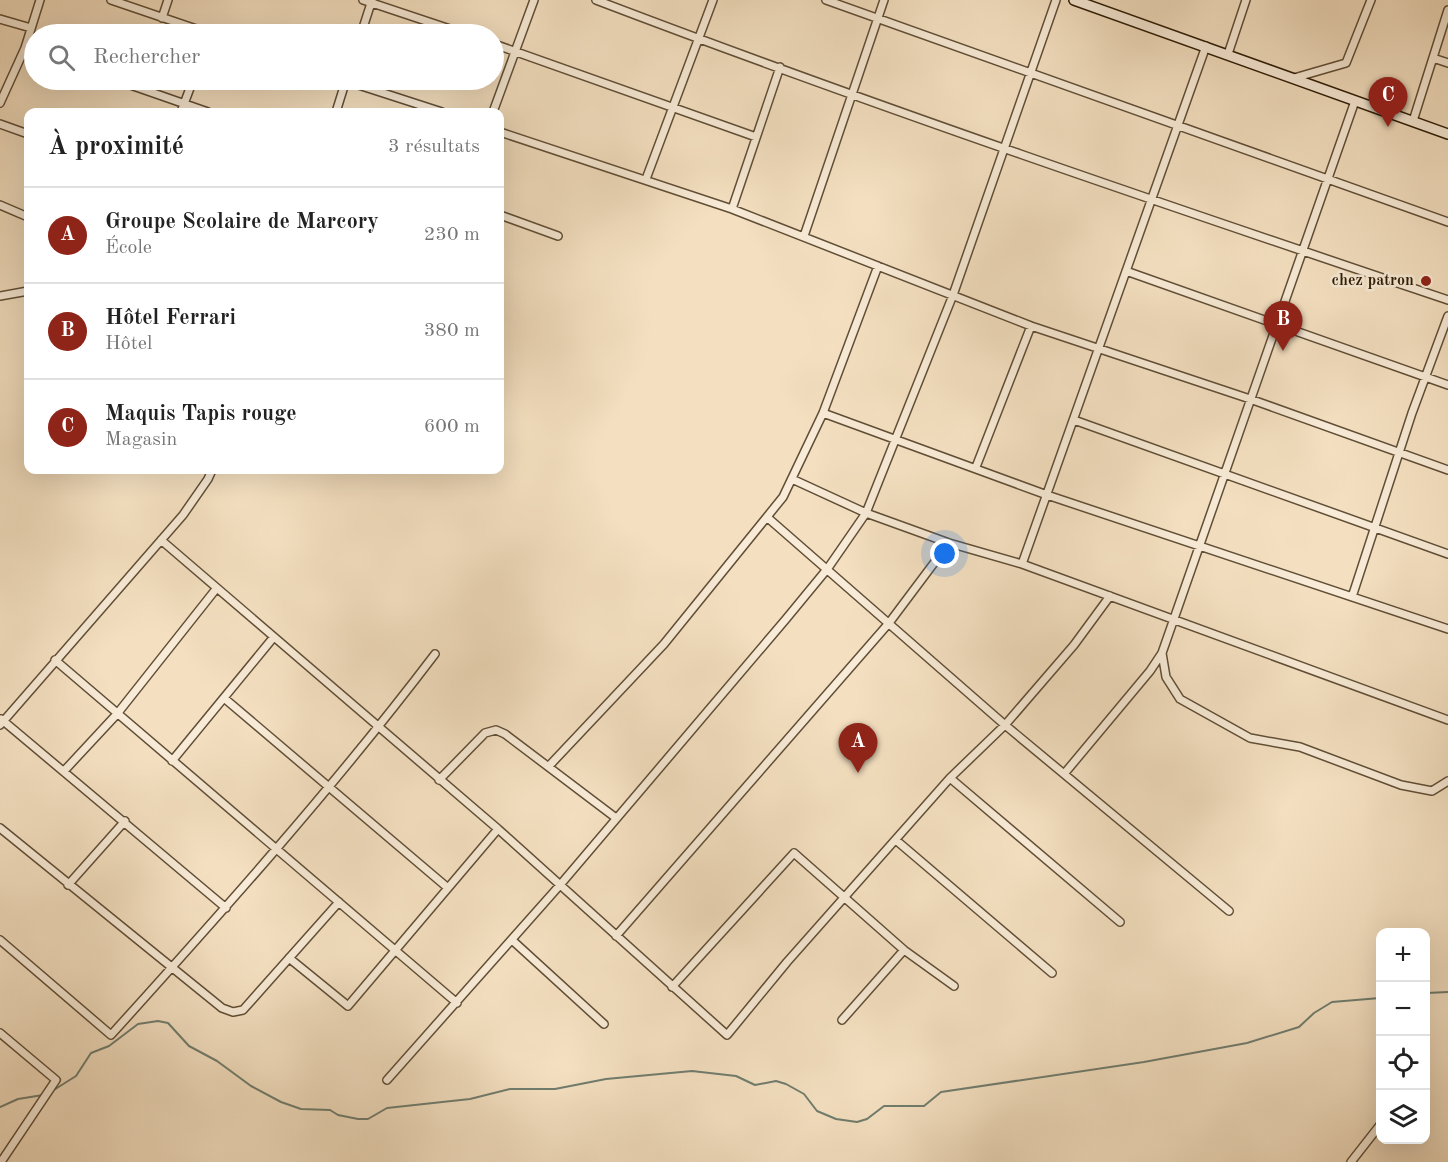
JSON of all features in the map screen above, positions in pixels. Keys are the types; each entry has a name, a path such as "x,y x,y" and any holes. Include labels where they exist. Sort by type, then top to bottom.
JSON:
{"street":[{"path":"32,24 40,0"},
{"path":"111,0 180,24"},
{"path":"162,18 168,0"},
{"path":"363,0 436,24"},
{"path":"504,82 534,0"},
{"path":"596,0 699,39 1150,199 1448,300"},
{"path":"646,179 713,0"},
{"path":"826,0 1448,222"},
{"path":"804,236 884,0"},
{"path":"387,1080 560,885 828,568 866,513 894,437 953,295 1056,0"},
{"path":"1074,0 1448,134"},
{"path":"1228,54 1246,0"},
{"path":"1294,78 1346,63 1371,0"},
{"path":"363,24 371,2"},
{"path":"1413,121 1448,10"},
{"path":"0,19 24,26"},
{"path":"1022,564 1206,46"},
{"path":"504,47 756,137"},
{"path":"0,103 24,50"},
{"path":"1433,58 1448,63"},
{"path":"732,209 780,67"},
{"path":"144,90 196,108"},
{"path":"182,108 189,90"},
{"path":"337,108 342,90"},
{"path":"375,90 430,108"},
{"path":"494,108 501,90"},
{"path":"1064,774 1150,671 1162,653 1355,101"},
{"path":"0,124 24,133"},
{"path":"504,133 732,209 1031,326 1250,399 1448,470"},
{"path":"0,205 24,215"},
{"path":"504,216 558,236"},
{"path":"549,766 664,644 768,518 792,479 823,413 878,266"},
{"path":"1126,270 1278,322 1448,385"},
{"path":"0,296 24,292"},
{"path":"1352,597 1425,377 1448,316"},
{"path":"976,467 1031,326"},
{"path":"823,413 976,467 1047,495 1448,629"},
{"path":"1074,420 1448,554"},
{"path":"210,474 161,540 1,722 125,821 226,908"},
{"path":"792,479 866,513 949,543 1022,564 1448,720"},
{"path":"768,518 828,568 1005,725 1229,911"},
{"path":"161,540 378,729 498,829 727,1035 787,962 951,778 1005,725 1074,645 1110,596"},
{"path":"616,936 889,623 949,543"},
{"path":"64,771 117,714 216,589"},
{"path":"172,761 273,638"},
{"path":"1162,653 1166,676 1180,699 1250,738 1300,747 1401,785 1432,791 1448,781"},
{"path":"0,940 111,1035 226,908 329,788 378,729 435,654"},
{"path":"55,660 457,1003"},
{"path":"224,698 447,888"},
{"path":"439,780 485,733 496,730 549,766 616,818"},
{"path":"951,778 1120,922"},
{"path":"68,885 125,821"},
{"path":"0,828 171,968 222,1008 233,1012 243,1010 339,902"},
{"path":"289,958 348,1006 498,829"},
{"path":"897,841 1052,973"},
{"path":"672,987 794,853 904,950 954,986"},
{"path":"512,940 604,1024"},
{"path":"842,1020 904,950"},
{"path":"0,1033 56,1080 1,1162"},
{"path":"1351,1162 1376,1130"}],"waterway":[{"path":"1430,993 1448,992"},
{"path":"49,1093 76,1076 91,1053 109,1046 138,1024 158,1021 168,1023 189,1046 217,1061 251,1086 281,1102 301,1109 330,1110 338,1115 358,1119 368,1119 387,1108 470,1099 510,1089 555,1089 606,1079 692,1071 736,1076 755,1085 776,1081 786,1084 804,1094 817,1111 836,1119 857,1122 867,1119 884,1106 924,1106 941,1092 1144,1062 1247,1043 1299,1027 1314,1013 1332,1002 1376,998"},
{"path":"0,1107 18,1099 43,1095"}],"place":[{"name":"Maquis Tapis rouge","path":"1388,127"},
{"name":"chez patron","path":"1426,281"},
{"name":"Hôtel Ferrari","path":"1283,351"},
{"name":"Groupe Scolaire de Marcory","path":"858,773"}]}
